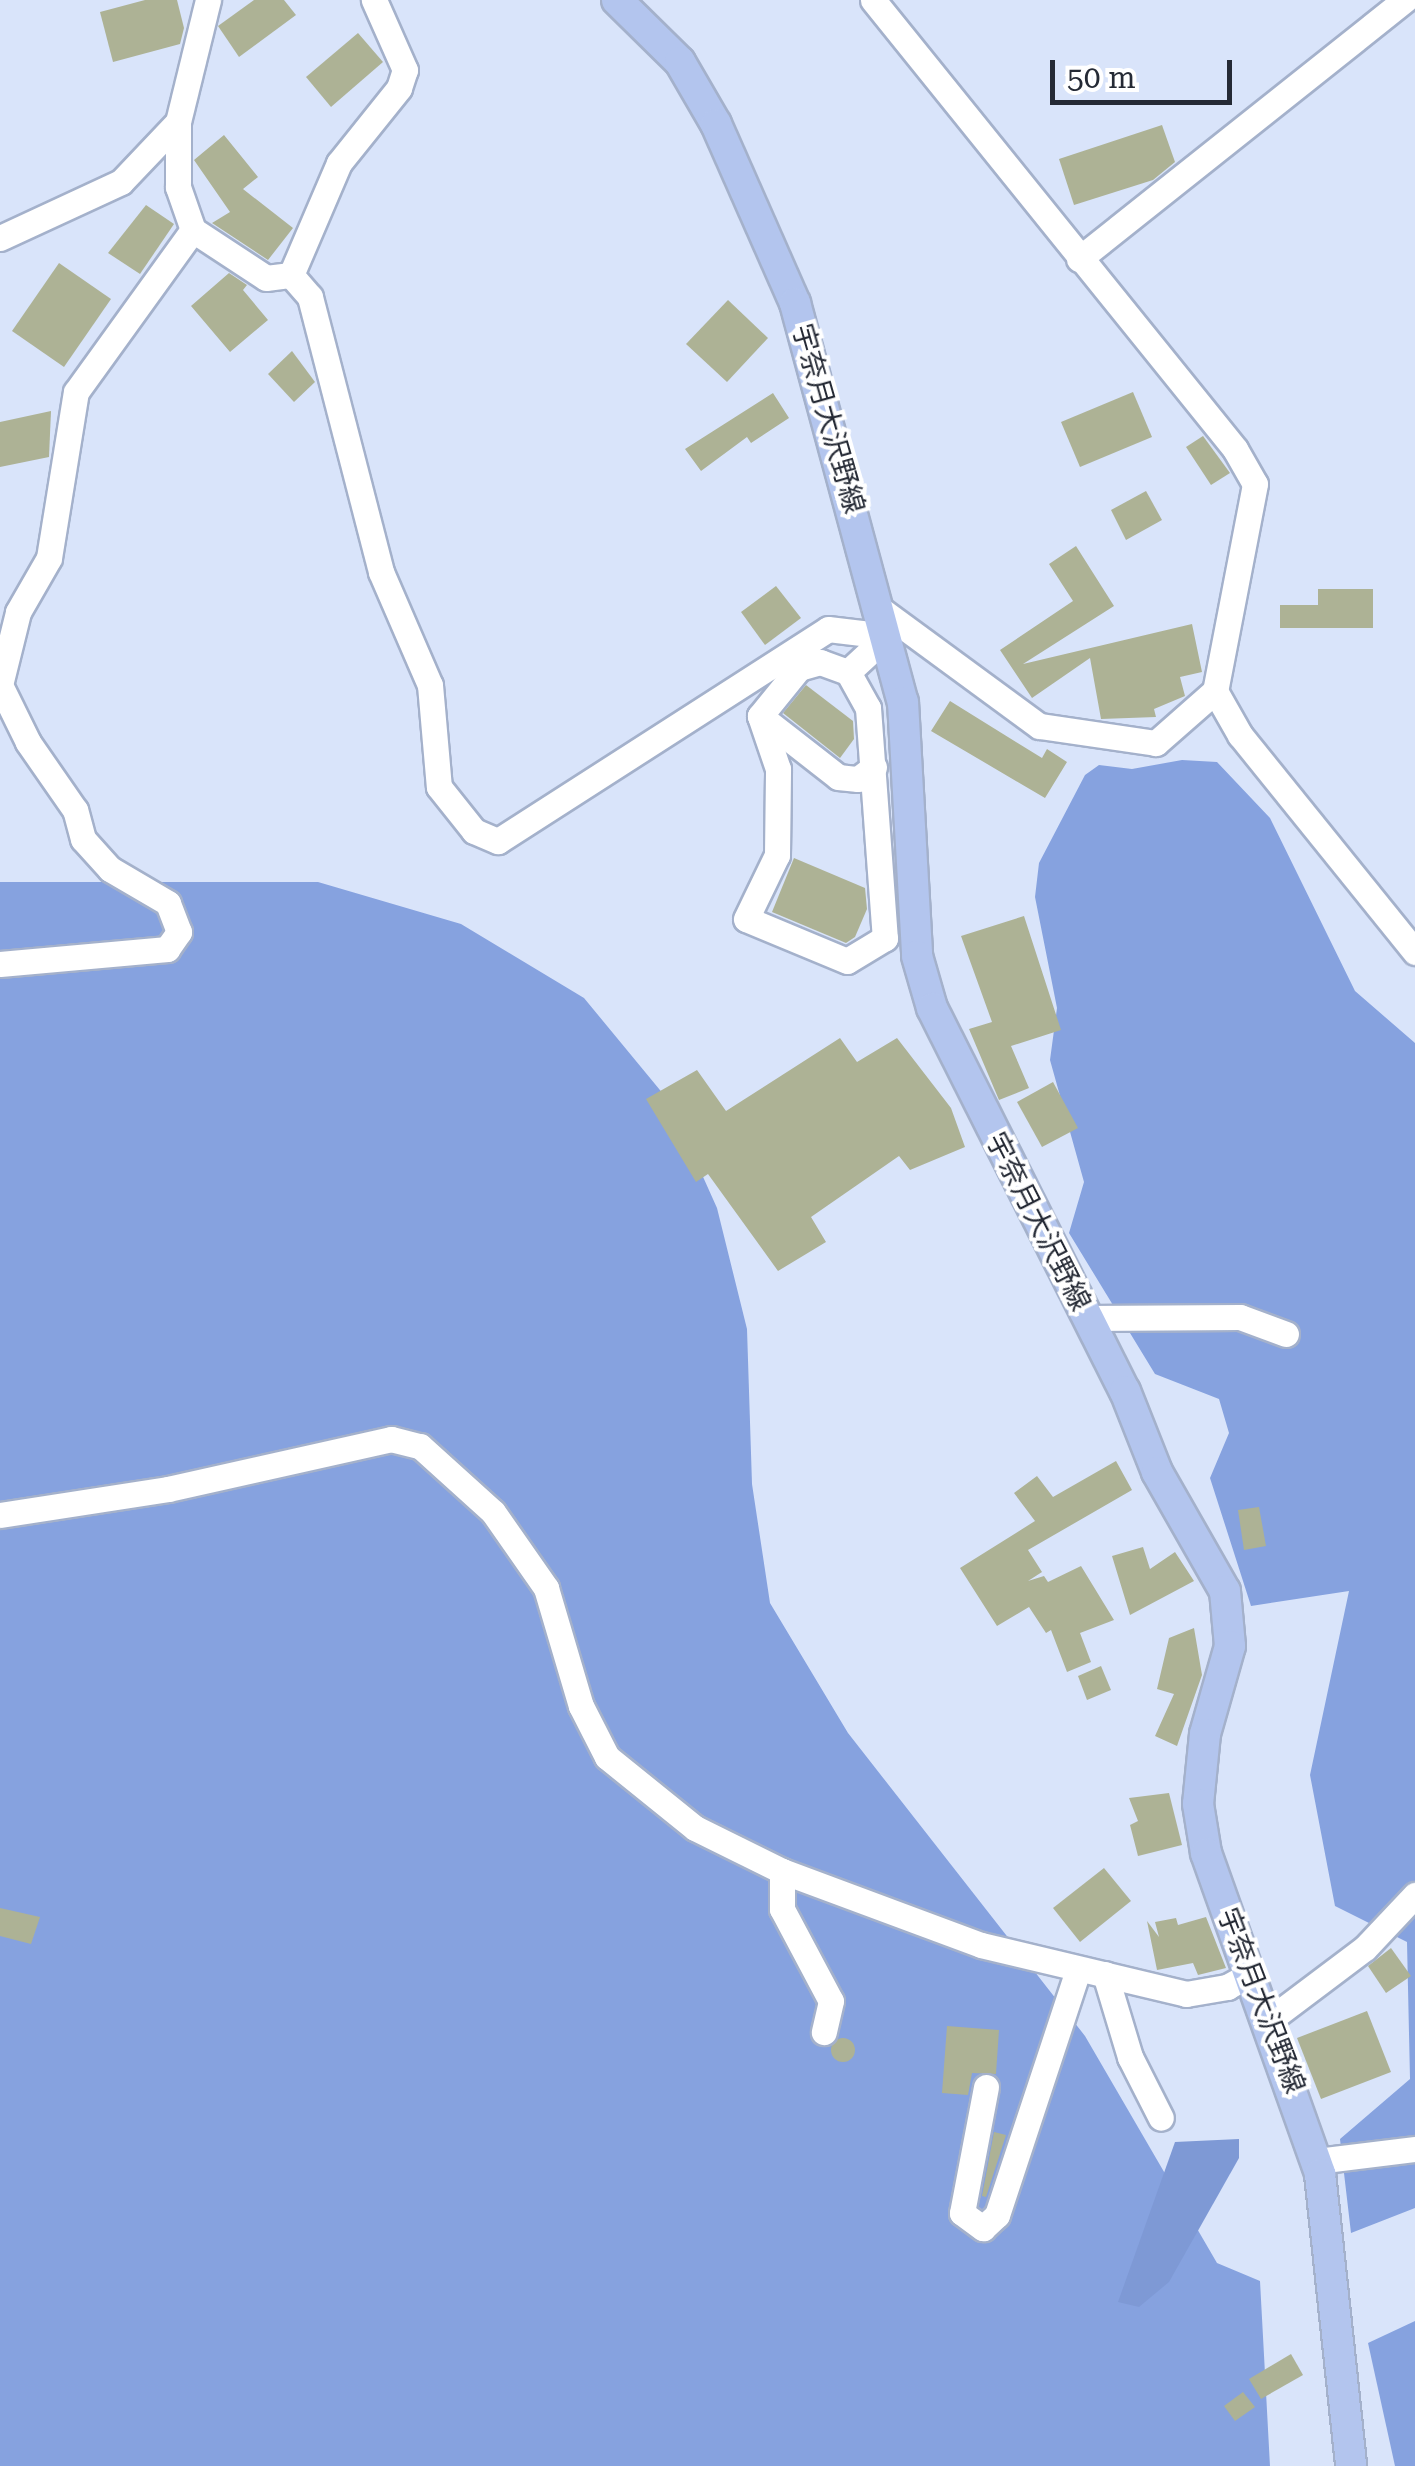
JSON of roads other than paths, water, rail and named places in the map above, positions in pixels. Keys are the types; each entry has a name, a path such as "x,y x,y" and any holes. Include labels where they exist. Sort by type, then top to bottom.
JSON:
{"main road":[{"name":"宇奈月大沢野線","path":"617,0 680,62 758,215 794,303 884,623 905,720 917,956 932,1008 1088,1318 1157,1472 1226,1591 1230,1646 1205,1734 1198,1804 1206,1854 1316,2161 1351,2466"}],"street":[{"path":"208,0 178,122 178,187 192,230 266,278 291,275"},
{"path":"291,275 339,163 399,88 405,70 374,0"},
{"path":"291,275 310,297 381,572 430,685 439,788 474,831 498,841 828,628 884,623 1038,726 1156,743 1215,690 1255,484 1235,449 1078,260 874,0"},
{"path":"1078,260 1405,0"},
{"path":"0,238 121,182 178,122"},
{"path":"0,738 0,685 18,612 49,558 76,392 192,230"},
{"path":"848,672 884,623"},
{"path":"820,662 848,672 868,708 885,938 847,961 746,919 777,856 778,768 760,716 799,668 820,662"},
{"path":"0,685 28,742 75,810 83,839 110,869 168,903 178,932 167,949 0,964"},
{"path":"1215,690 1240,734 1415,952"},
{"path":"760,716 838,777 858,779 874,766"},
{"path":"1088,1318 1240,1317 1286,1334"},
{"path":"0,1515 168,1490 391,1439 420,1446 492,1512 546,1588 581,1706 608,1757 695,1828 782,1871 981,1946 1186,1994 1227,1987 1250,1974"},
{"path":"782,1871 782,1909 831,2001 824,2032"},
{"path":"1268,2021 1365,1948 1415,1896"},
{"path":"986,2086 962,2213 983,2228 997,2215 1078,1970"},
{"path":"1105,1974 1130,2057 1160,2118"},
{"path":"1316,2161 1415,2149"}]}
